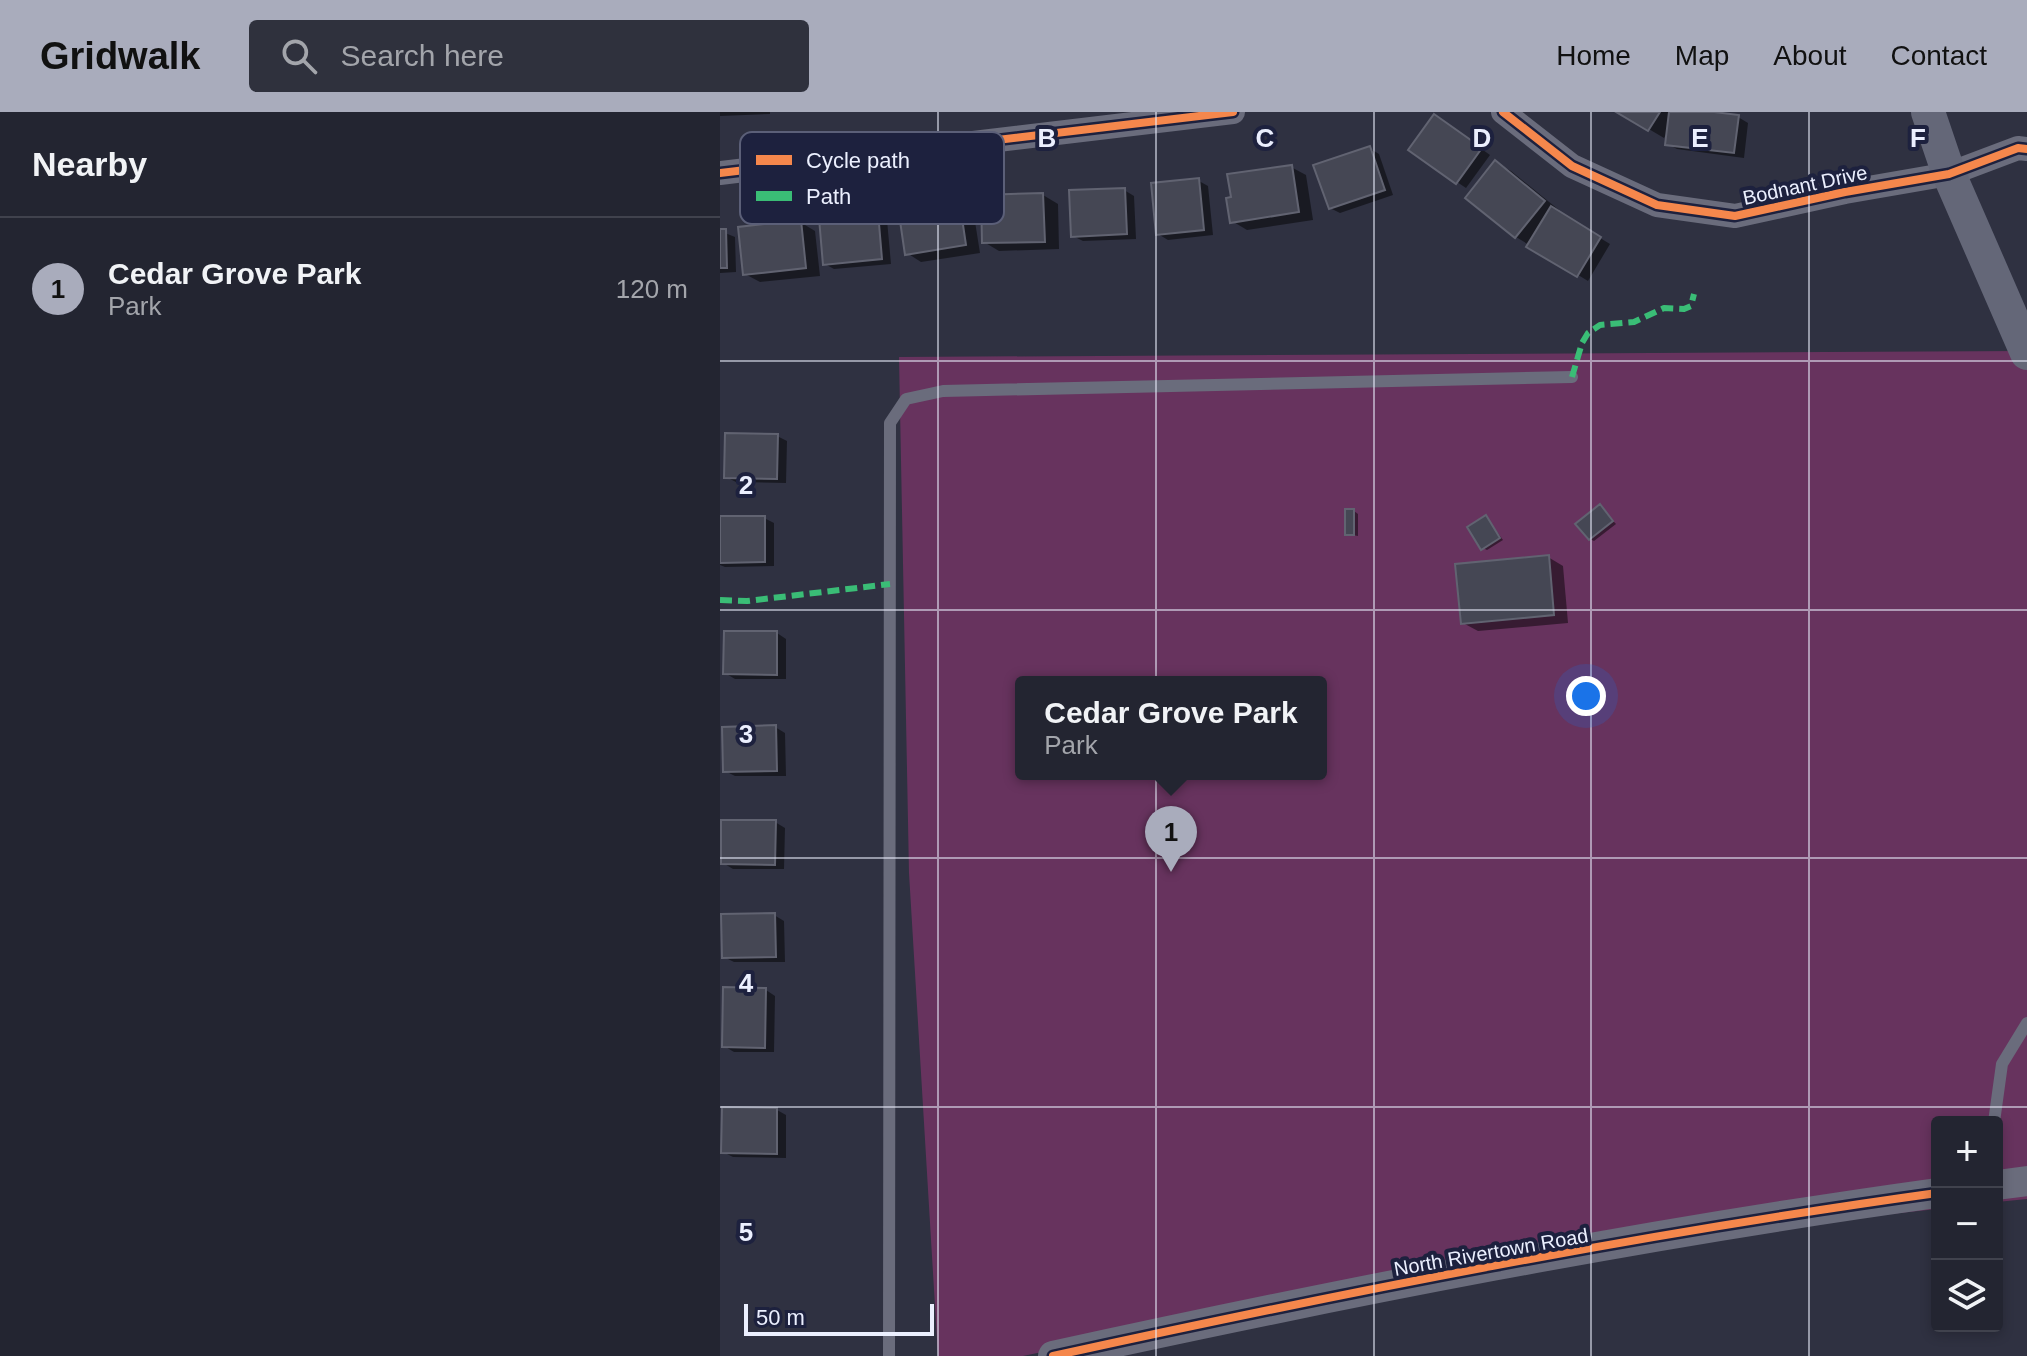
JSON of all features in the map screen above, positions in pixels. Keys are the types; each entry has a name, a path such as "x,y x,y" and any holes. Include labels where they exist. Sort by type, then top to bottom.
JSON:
{"main road":[{"path":"1928,112 1949,174 2027,353"}],"street":[{"path":"1003,132 1072,122 1233,112"},
{"name":"Bodnant Drive","path":"1503,112 1572,166 1657,205 1735,216 1949,174 2018,148 2027,149"},
{"path":"720,173 740,170"},
{"path":"2003,1184 2027,1181"},
{"name":"North Rivertown Road","path":"1053,1356 1269,1309 1744,1221 1931,1194"}],"lane":[{"path":"889,1356 890,423 906,399 943,391 1572,377"},
{"path":"1995,1116 2002,1064 2027,1023"}],"shaded area":[{"path":"2024,351 2027,356 2027,1199 2003,1201 2003,1116 1931,1116 1931,1210 1499,1256 1023,1356 938,1356 909,873 899,357"}],"building":[{"path":"1616,112 1660,112 1648,131"},
{"path":"1669,112 1739,115 1734,153 1665,145"},
{"path":"1434,114 1482,148 1456,184 1408,150"},
{"path":"1370,146 1385,190 1329,209 1313,165"},
{"path":"1495,160 1545,201 1515,238 1465,198"},
{"path":"1292,165 1299,212 1230,223 1226,198 1231,197 1227,174"},
{"path":"1199,178 1204,230 1156,235 1151,183"},
{"path":"1125,188 1127,234 1071,237 1069,190"},
{"path":"1043,193 1045,242 982,243 982,224 1004,224 1004,194"},
{"path":"1551,206 1601,237 1577,277 1526,247"},
{"path":"801,224 806,268 743,275 738,227"},
{"path":"820,224 879,224 882,259 823,265"},
{"path":"900,224 963,224 966,245 905,255"},
{"path":"720,229 726,229 727,268 720,268"},
{"path":"725,433 778,434 777,479 724,478"},
{"path":"1600,504 1613,521 1589,540 1575,524"},
{"path":"1345,509 1354,509 1354,535 1345,535"},
{"path":"1486,515 1500,538 1481,550 1467,527"},
{"path":"720,516 765,516 765,562 720,563"},
{"path":"1549,555 1554,615 1461,624 1455,564"},
{"path":"724,631 777,631 777,675 723,674"},
{"path":"776,725 777,771 723,772 722,727"},
{"path":"721,820 776,820 775,865 721,864"},
{"path":"775,913 776,957 722,958 721,914"},
{"path":"723,987 766,988 765,1048 722,1047"},
{"path":"722,1107 777,1108 777,1154 721,1153"}],"marked path":[{"path":"1572,377 1588,333 1600,325 1634,322 1664,308 1684,309 1691,306 1694,294"},
{"path":"720,600 747,601 890,584"}],"cycle path":[{"path":"1004,139 1233,112"},
{"path":"1503,112 1572,166 1657,205 1735,216 1949,174 2018,148 2027,149"},
{"path":"720,173 740,171"},
{"path":"1053,1356 1493,1266 1715,1227 1931,1194"}],"place":[{"name":"Cedar Grove Park","path":"1171,872"}]}
